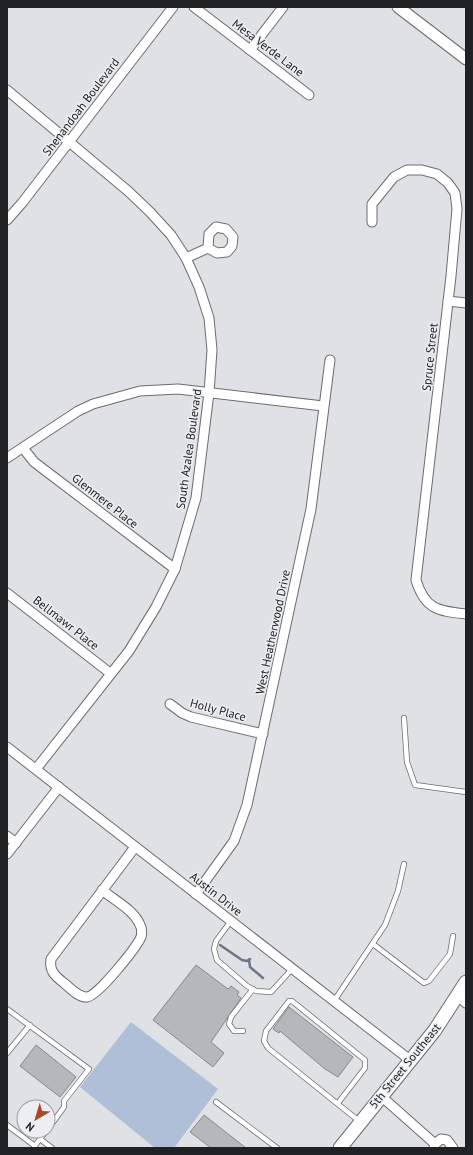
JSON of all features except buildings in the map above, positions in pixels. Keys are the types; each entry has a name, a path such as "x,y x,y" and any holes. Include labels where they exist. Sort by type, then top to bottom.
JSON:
{"main road":[{"name":"5th Street Southeast","path":"340,1148 410,1060 462,999 466,982"}],"street":[{"name":"Shenandoah Boulevard","path":"7,220 69,143 173,7"},
{"name":"Mesa Verde Lane","path":"194,7 308,94"},
{"path":"250,50 283,7"},
{"path":"398,7 466,59"},
{"name":"South Azalea Boulevard","path":"7,90 150,212 171,235 186,258 200,287 209,318 212,350 209,393 196,498 175,569 129,651 110,673 36,769"},
{"name":"Spruce Street","path":"372,222 372,204 394,177 407,170 422,170 437,174 448,183 455,193 458,209 416,580 419,591 428,603 440,611 466,614"},
{"path":"186,258 208,248"},
{"path":"448,301 466,303"},
{"name":"West Heatherwood Drive","path":"196,894 230,849 239,832 248,805 311,509 330,360"},
{"path":"7,458 78,411 116,397 154,390 178,389 323,406"},
{"name":"Glenmere Place","path":"23,448 34,462 175,569"},
{"name":"Bellmawr Place","path":"7,593 110,673"},
{"name":"Holly Place","path":"170,704 182,713 191,717 263,734"},
{"name":"Austin Drive","path":"7,747 410,1060"},
{"path":"7,854 59,788"},
{"path":"7,836 16,843"},
{"path":"102,890 135,916 141,926 141,936 109,980 94,995 86,998 79,995 53,974 50,966 51,959 102,890 135,847"},
{"path":"381,1096 435,1146 441,1139 447,1140 453,1148"}],"lane":[{"path":"404,718 407,762 415,785 466,792"},
{"path":"334,1001 385,925 398,892 404,864"},
{"path":"231,921 216,941 214,949 217,960 253,989 271,992 292,969"},
{"path":"373,944 424,982 429,981 450,954 453,936"},
{"path":"243,1031 234,1031 229,1024 230,1017 253,989"},
{"path":"338,1104 365,1068 365,1060 292,1001 289,1001 266,1031 264,1041 268,1048 338,1104 361,1122"},
{"path":"7,1009 89,1069 64,1101 64,1107 56,1118"},
{"path":"7,1053 30,1025"},
{"path":"216,1102 277,1148"},
{"path":"7,1125 34,1147 40,1139 52,1148"}],"shaded area":[{"path":"131,1022 218,1089 174,1148 155,1148 80,1087"}],"waterway":[{"path":"220,945 242,960 247,961 250,959"},
{"path":"249,960 250,967 263,978"}]}
